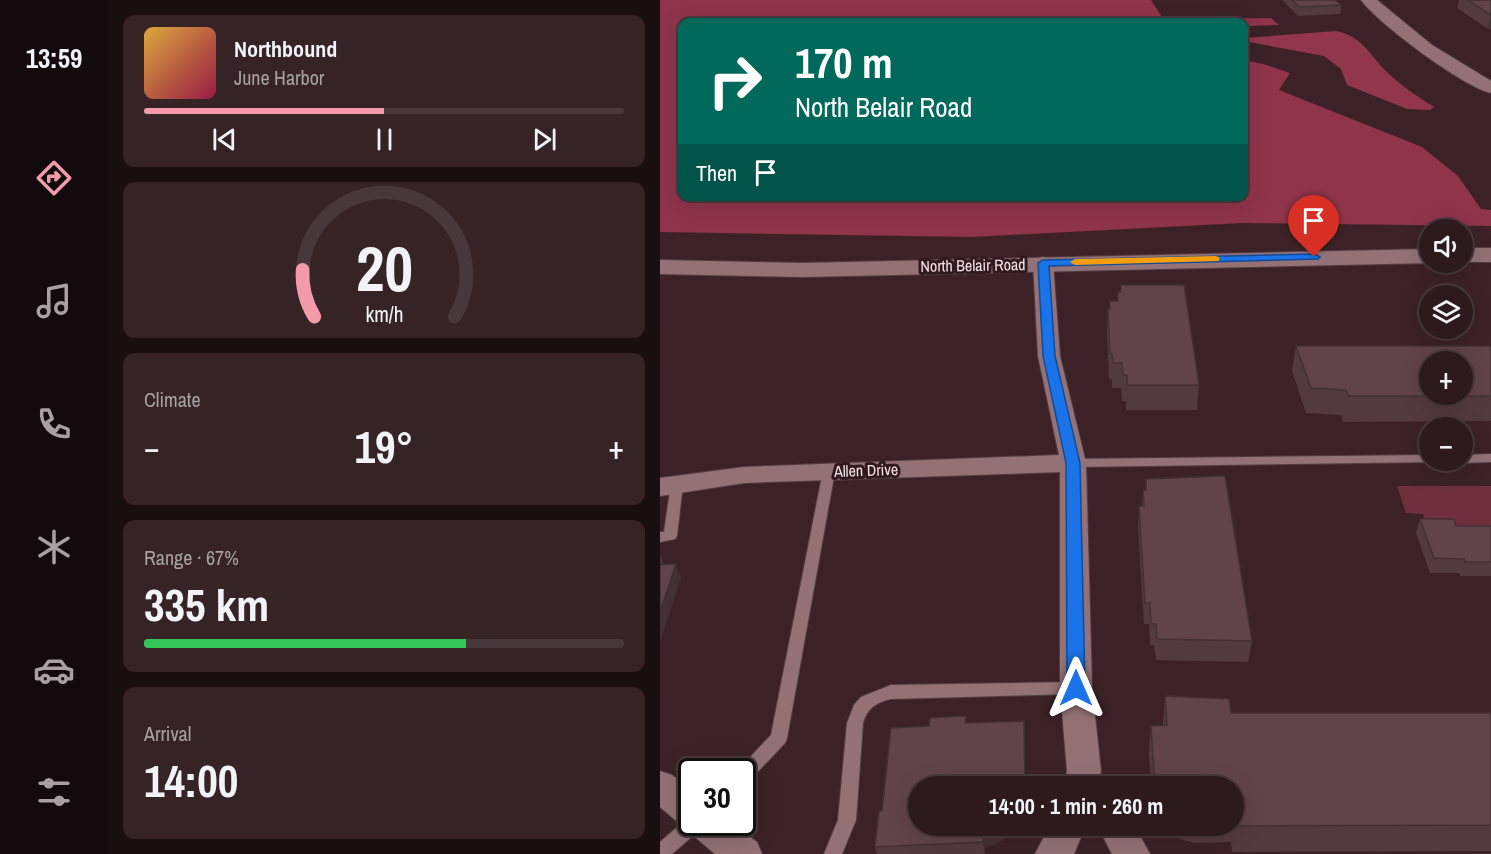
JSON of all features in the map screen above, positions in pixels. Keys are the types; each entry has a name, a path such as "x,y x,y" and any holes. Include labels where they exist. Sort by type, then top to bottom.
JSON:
{"street":[{"path":"1368,0 1387,19 1451,65 1491,88"},
{"name":"North Belair Road","path":"660,267 803,270 1419,255"},
{"path":"1473,255 1491,255"},
{"path":"1043,263 1049,356 1073,463 1076,688 1085,776"},
{"name":"Allen Drive","path":"668,485 744,475 1073,463"},
{"path":"660,786 678,801"},
{"path":"720,836 744,854"},
{"path":"1053,854 1064,836"},
{"path":"1121,836 1132,854"}],"lane":[{"path":"1473,459 1491,458"},
{"path":"1073,463 1419,459"},
{"path":"756,762 779,738 829,471"},
{"path":"660,537 670,536 668,485"},
{"path":"834,854 847,820 855,723 857,712 863,702 891,692 1076,688"},
{"path":"660,853 680,836"}],"shaded area":[{"path":"660,0 1151,0 1162,18 678,18 678,201 1248,201 1248,61 1290,73 1279,90 1422,147 1458,176 1481,209 1491,210 1491,226 1473,226 1473,219 1419,219 1419,225 1242,223 972,237 660,232"},
{"path":"1248,18 1271,18 1279,25 1248,26"},
{"path":"1336,31 1346,34 1360,42 1394,79 1434,107 1430,110 1407,109 1347,85 1341,69 1324,56 1248,42 1248,38"},
{"path":"1397,486 1491,486 1491,526 1427,526 1423,514 1406,513"}],"building":[{"path":"1292,0 1335,0 1341,5 1299,7"},
{"path":"1468,0 1491,0 1491,15"},
{"path":"1121,285 1184,285 1199,385 1127,385 1127,375 1123,375 1122,363 1113,363 1112,354 1110,354 1108,309 1110,309 1110,301 1118,301"},
{"path":"1296,346 1491,346 1491,396 1473,396 1473,351 1419,351 1419,396 1349,396 1346,390 1311,388"},
{"path":"1225,476 1252,641 1157,639 1156,624 1151,624 1150,603 1145,603 1139,506 1144,506 1143,490 1146,490 1146,479"},
{"path":"1420,519 1454,519 1456,526 1491,526 1491,562 1465,562 1464,559 1434,558"},
{"path":"676,564 660,611 660,565"},
{"path":"1165,696 1229,699 1231,713 1491,713 1491,825 1244,826 1244,776 1157,776 1154,772 1151,726 1167,725"},
{"path":"966,716 965,723 1024,721 1025,776 908,776 908,836 983,836 983,842 875,847 879,811 882,811 891,728 929,726 930,718"}],"slow traffic":[{"path":"1075,262 1215,259"}],"route":[{"path":"1076,688 1073,463 1049,356 1043,263 1314,257"}]}
